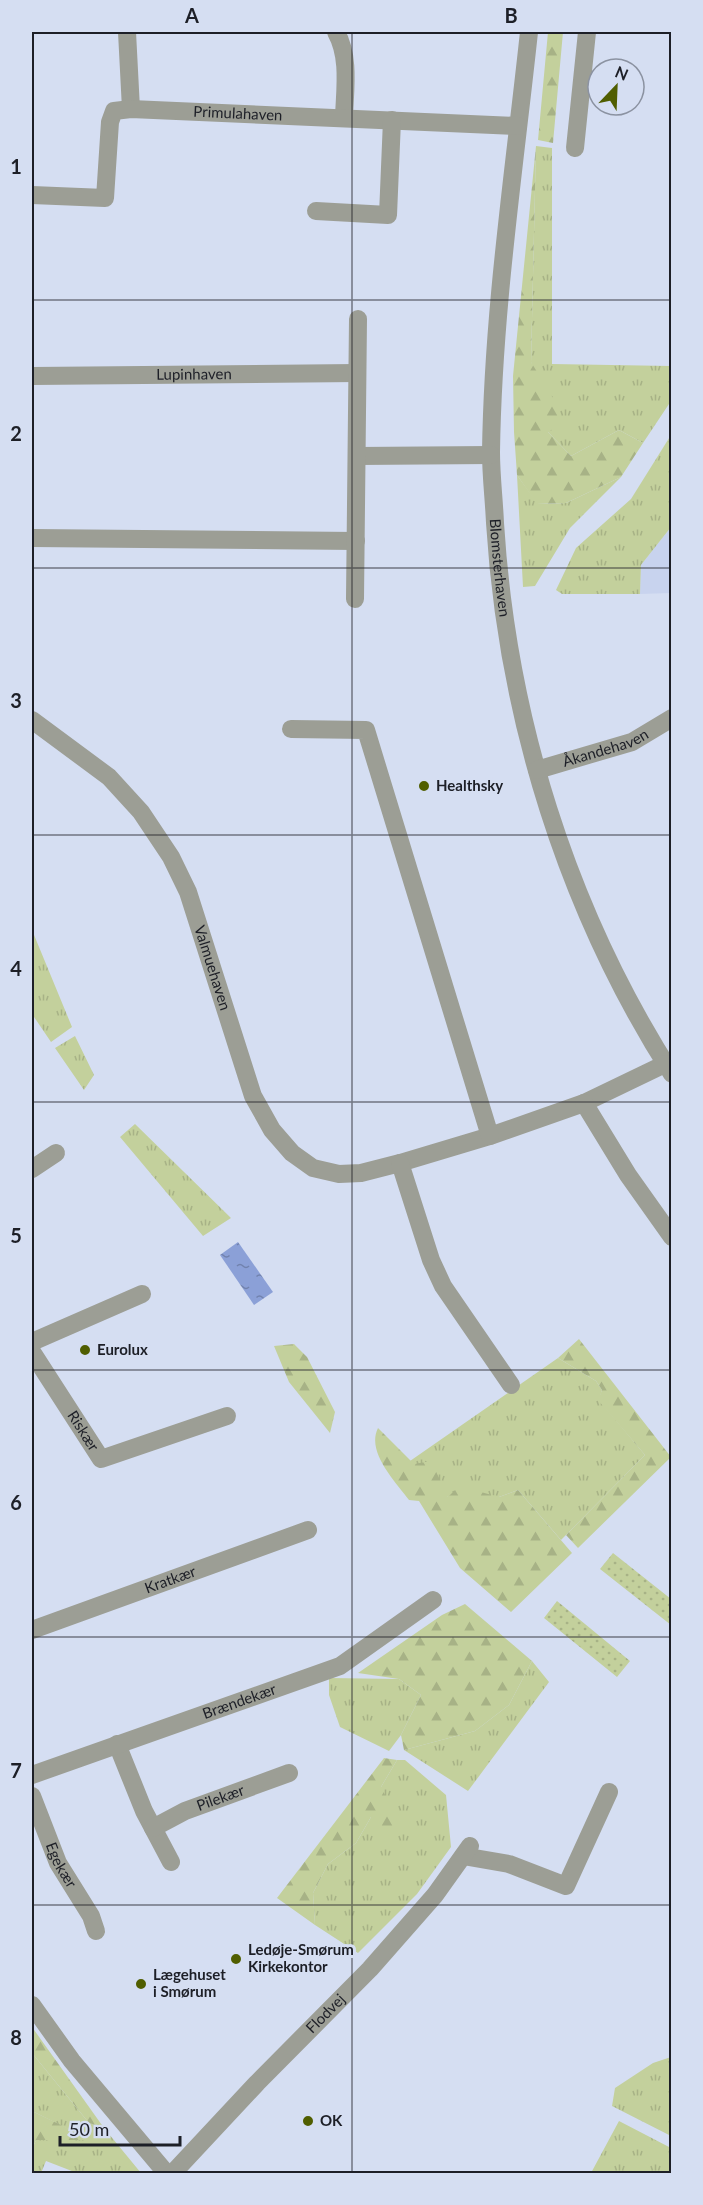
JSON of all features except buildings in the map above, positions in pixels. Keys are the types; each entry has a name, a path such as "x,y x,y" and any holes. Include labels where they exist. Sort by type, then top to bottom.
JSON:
{"street":[{"path":"32,195 105,198 110,122 114,111 132,109 127,32"},
{"path":"336,32 340,39 345,63 344,117"},
{"name":"Blomsterhaven","path":"529,32 495,347 491,455 498,559 507,636 519,700 537,770 578,895 616,979 668,1069"},
{"path":"575,148 587,32"},
{"name":"Primulahaven","path":"132,109 518,126"},
{"path":"316,211 388,215 392,120"},
{"path":"355,600 358,319"},
{"name":"Lupinhaven","path":"32,376 357,373"},
{"path":"357,456 491,455"},
{"path":"32,538 356,541"},
{"name":"Åkandehaven","path":"537,770 632,742 672,718"},
{"name":"Valmuehaven","path":"32,720 109,777 141,812 171,856 188,892 251,1090 272,1130 292,1153 313,1168 339,1174 361,1173 400,1163 490,1136 584,1103 668,1069"},
{"path":"291,729 366,730 490,1136"},
{"path":"584,1103 623,1167 672,1238"},
{"path":"32,1169 56,1153"},
{"path":"400,1163 431,1260 443,1286 511,1385"},
{"path":"32,1342 142,1294"},
{"name":"Riskær","path":"32,1352 101,1459 227,1416"},
{"name":"Kratkær","path":"32,1630 308,1530"},
{"name":"Brændekær","path":"32,1775 340,1666 433,1600"},
{"path":"117,1744 153,1828 171,1862"},
{"name":"Pilekær","path":"153,1828 185,1811 289,1773"},
{"name":"Flodvej","path":"172,2174 370,1968 435,1895 467,1851 566,1886 609,1792"},
{"name":"Egekær","path":"32,1796 58,1863 91,1916 96,1931"},
{"path":"32,2005 72,2061 167,2174"}],"shaded area":[{"path":"671,527 671,593 640,594 641,565"}],"green space":[{"path":"548,32 563,32 553,143 538,140"},
{"path":"536,146 552,148 552,364 671,366 671,401 643,443 619,430 571,456 548,432 531,362"},
{"path":"536,146 531,362 559,408 560,425 548,432 571,456 619,430 643,443 621,477 566,503 537,504 517,475 513,376"},
{"path":"671,435 671,527 641,565 640,594 562,594 556,590 576,548 631,499"},
{"path":"517,475 538,504 566,503 621,477 570,528 535,586 523,587"},
{"path":"32,930 72,1027 51,1042 32,1014"},
{"path":"75,1036 94,1075 84,1090 55,1048"},
{"path":"135,1124 231,1218 203,1236 120,1137"},
{"path":"579,1339 671,1457 578,1548 566,1535 645,1455 598,1400 602,1390 596,1381 558,1358"},
{"path":"294,1344 307,1357 335,1412 330,1433 289,1382 274,1346"},
{"path":"558,1358 596,1381 602,1390 599,1400 645,1455 561,1540 518,1490 499,1497 448,1497 410,1461"},
{"path":"378,1428 414,1464 431,1461 448,1497 459,1486 499,1497 518,1490 572,1553 511,1612 460,1568 419,1501 409,1500 390,1475 376,1447 375,1437"},
{"path":"613,1553 671,1599 671,1625 600,1569"},
{"path":"557,1601 630,1661 617,1677 544,1618"},
{"path":"465,1604 532,1661 509,1705 475,1731 404,1750 401,1735 421,1695 399,1679 358,1673 442,1615"},
{"path":"532,1661 549,1682 468,1791 404,1750 475,1731 509,1705"},
{"path":"329,1678 399,1679 421,1695 401,1735 389,1751 340,1727 329,1695"},
{"path":"384,1758 397,1760 381,1787 400,1825 382,1829 371,1817 356,1843 328,1864 313,1893 315,1925 277,1898"},
{"path":"397,1760 405,1760 446,1795 451,1847 417,1894 358,1953 315,1925 313,1893 328,1864 356,1843 371,1817 381,1787"},
{"path":"32,2027 104,2128 89,2123 32,2053"},
{"path":"32,2053 89,2123 104,2128 141,2173 77,2173 46,2161 41,2173 32,2173 32,2149 36,2140 90,2140 32,2111"},
{"path":"672,2057 671,2136 612,2106 615,2088 653,2063"},
{"path":"32,2111 92,2140 36,2140 32,2149"},
{"path":"619,2121 671,2148 671,2173 591,2173"}],"water":[{"path":"238,1242 273,1292 254,1305 220,1255"}],"place":[{"name":"Healthsky","path":"424,786"},
{"name":"Eurolux","path":"85,1350"},
{"name":"Ledøje-Smørum Kirkekontor","path":"236,1959"},
{"name":"Lægehuset i Smørum","path":"141,1984"},
{"name":"OK","path":"308,2121"}]}
